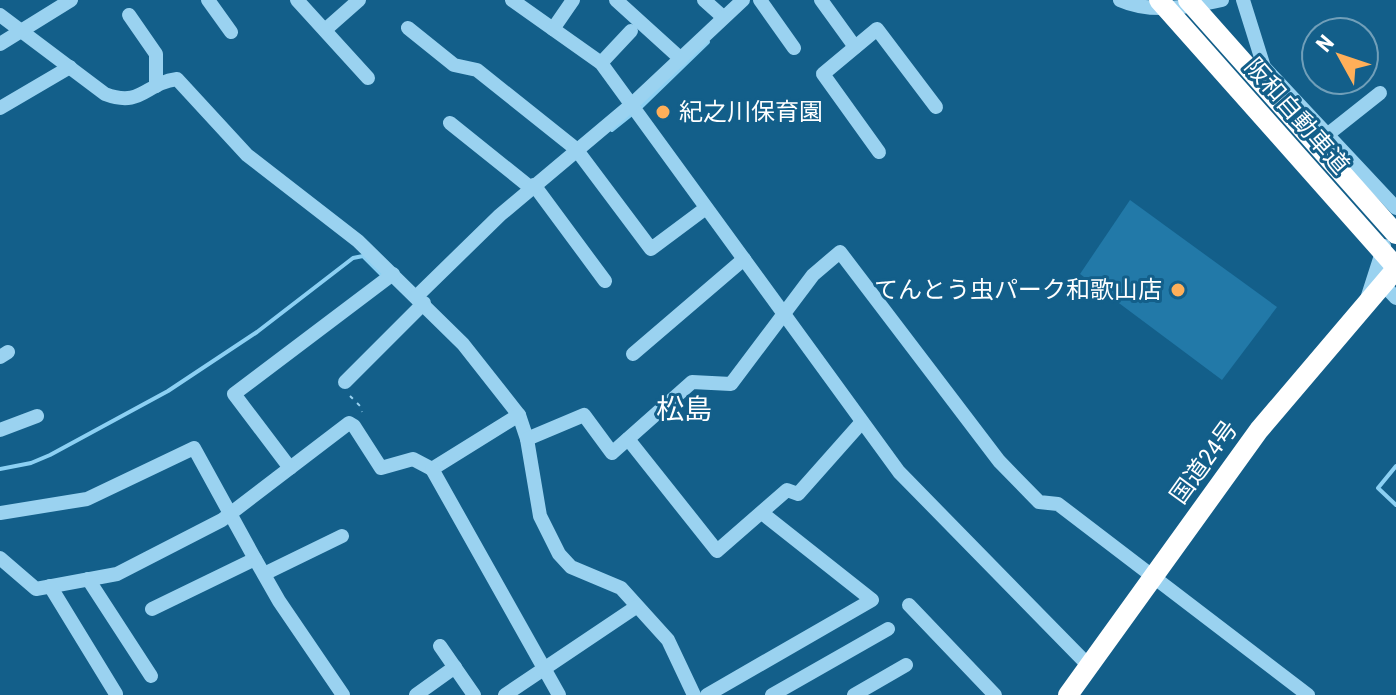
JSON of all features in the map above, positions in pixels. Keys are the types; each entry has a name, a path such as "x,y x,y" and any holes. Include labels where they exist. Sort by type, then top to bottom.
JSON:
{"highway":[{"name":"阪和自動車道","path":"1159,0 1345,210 1390,278"},
{"name":"阪和自動車道","path":"1188,0 1396,234"},
{"name":"国道24号","path":"1068,695 1259,430 1390,278"}],"street":[{"path":"0,44 71,0"},
{"path":"208,0 231,32"},
{"path":"297,0 368,78"},
{"path":"325,30 359,0"},
{"path":"512,0 601,63 899,472 1089,666"},
{"path":"553,29 573,0"},
{"path":"616,0 681,59"},
{"path":"704,0 723,17"},
{"path":"345,382 500,215 579,154 743,0"},
{"path":"760,0 794,48"},
{"path":"821,0 855,47"},
{"path":"1120,0 1140,7 1156,8 1222,0"},
{"path":"1243,0 1264,67 1396,208"},
{"path":"0,15 105,94 131,100 177,79 263,170 325,215 389,277 420,300 463,344 519,415 527,439 540,516 559,554 571,567 621,588 668,640 694,695"},
{"path":"129,15 156,54 156,86"},
{"path":"408,28 454,65 477,70 579,154 651,249 706,208"},
{"path":"879,152 823,74 877,29 936,107"},
{"path":"601,63 631,31"},
{"path":"0,108 70,67"},
{"path":"1327,135 1376,96"},
{"path":"450,123 536,189 605,281"},
{"path":"1390,278 1396,221"},
{"path":"527,439 584,415 612,453 692,382 731,384 813,275 840,252 999,461 1039,502 1058,504 1308,695"},
{"path":"633,354 744,259"},
{"path":"290,468 234,394 389,277"},
{"path":"432,469 519,415"},
{"path":"0,430 37,416"},
{"path":"0,558 36,589 117,574 230,514 349,423 381,468 413,459 432,469 559,695"},
{"path":"628,439 717,551 787,490 798,494 861,423"},
{"path":"0,513 87,499 194,448 279,601 343,695"},
{"path":"707,695 872,600 762,513"},
{"path":"264,574 342,536"},
{"path":"152,609 255,559"},
{"path":"88,579 151,676"},
{"path":"50,586 116,694"},
{"path":"909,605 995,695"},
{"path":"505,695 636,607"},
{"path":"772,695 888,629"},
{"path":"440,646 474,695"},
{"path":"854,695 906,665"},
{"path":"416,695 455,667"}],"path":[{"path":"345,382 341,385 344,390 363,411 349,423"}],"shaded area":[{"name":"てんとう虫パーク和歌山店","path":"1130,200 1277,307 1222,380 1080,274"}],"waterway":[{"path":"642,106 708,42"},
{"path":"612,130 632,114"},
{"path":"0,469 31,463 50,455 168,391 257,332 353,258 363,256 382,275"},
{"path":"1396,466 1378,488 1396,505"}],"place":[{"name":"紀之川保育園","path":"663,112"},
{"name":"てんとう虫パーク和歌山店","path":"1178,290"}],"district":[{"name":"松島","path":"684,409"}]}
